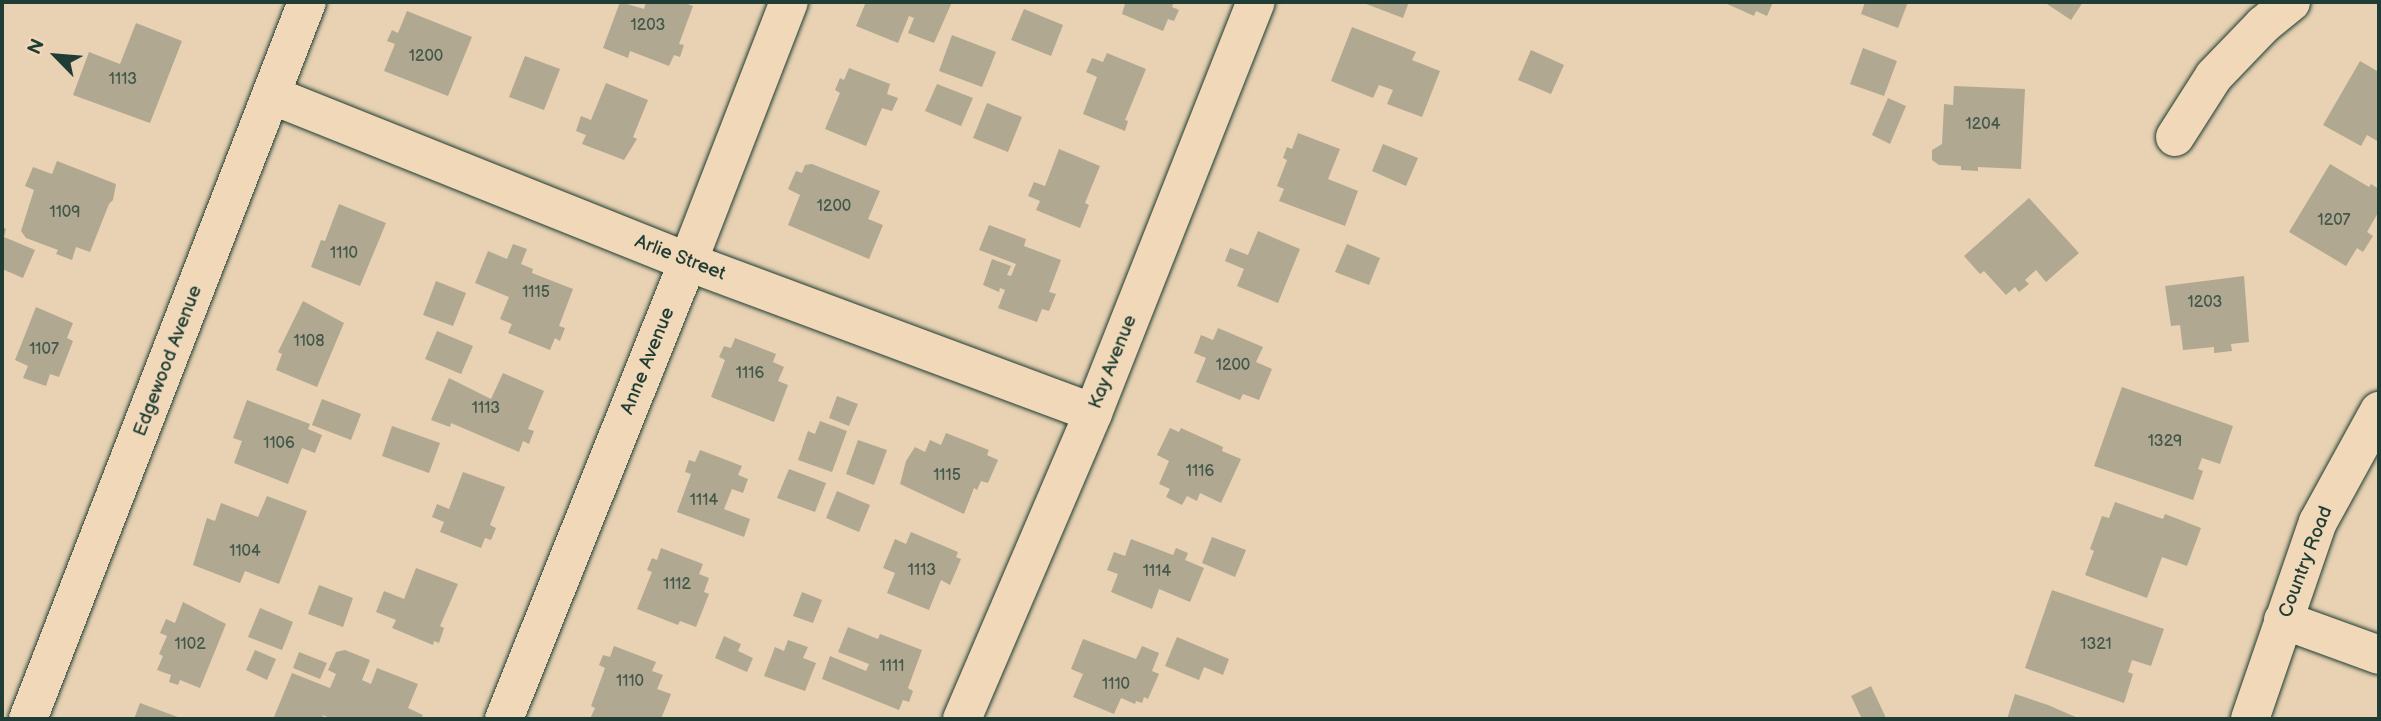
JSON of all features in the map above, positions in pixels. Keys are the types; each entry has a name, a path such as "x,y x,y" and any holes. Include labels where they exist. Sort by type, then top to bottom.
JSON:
{"street":[{"name":"Edgewood Avenue","path":"28,719 307,2"},
{"name":"Anne Avenue","path":"504,719 688,262 789,2"},
{"name":"Kay Avenue","path":"962,719 1093,413 1256,2"},
{"path":"2175,137 2214,76 2263,25 2291,2"},
{"name":"Arlie Street","path":"271,95 688,262 1093,413"},
{"name":"Country Road","path":"2250,719 2318,522 2379,411"},
{"path":"2283,620 2379,654"}],"building":[{"path":"620,2 644,9 646,2 682,2 693,6 679,44 684,45 680,57 674,55 669,66 630,51 628,58 603,48"},
{"path":"866,2 952,2 934,43 908,33 914,18 909,16 898,43 856,26"},
{"path":"1119,2 1174,2 1172,7 1179,10 1174,21 1168,19 1163,31 1122,14 1125,4"},
{"path":"1361,2 1409,2 1403,18"},
{"path":"1723,2 1773,2 1767,16 1756,11 1754,16"},
{"path":"1865,2 1908,2 1898,28 1861,14"},
{"path":"2044,2 2083,2 2071,20"},
{"path":"1024,9 1063,25 1051,56 1011,40"},
{"path":"407,11 472,37 448,96 384,71 395,44 387,41 392,30 398,33"},
{"path":"136,23 182,41 150,123 73,95 89,52 120,64"},
{"path":"1352,27 1416,52 1412,60 1440,71 1422,117 1387,104 1393,90 1379,85 1373,98 1331,81"},
{"path":"952,35 996,52 982,87 939,71"},
{"path":"1863,48 1897,61 1884,96 1850,84"},
{"path":"1531,50 1564,65 1551,94 1518,80"},
{"path":"1107,53 1146,69 1125,120 1128,121 1125,131 1083,114 1097,77 1086,72 1092,58 1103,62"},
{"path":"525,56 560,69 544,110 509,97"},
{"path":"2360,61 2379,72 2379,142 2367,135 2361,146 2323,125"},
{"path":"849,68 890,84 887,94 898,98 892,111 882,108 866,146 825,129 840,93 835,90 840,78 844,80"},
{"path":"606,83 648,100 633,137 637,139 624,160 582,144 586,135 576,131 581,116 591,120"},
{"path":"937,84 973,98 961,126 925,111"},
{"path":"1954,86 2025,89 2021,169 1978,167 1978,171 1961,170 1961,166 1939,165 1932,160 1932,150 1942,144 1944,104 1953,105"},
{"path":"1888,98 1906,106 1890,144 1872,135"},
{"path":"987,103 1022,117 1008,152 973,138"},
{"path":"1298,133 1340,149 1328,179 1358,191 1345,226 1279,201 1284,189 1277,186 1287,160 1283,158 1287,147 1292,149"},
{"path":"1383,144 1418,158 1406,186 1372,171"},
{"path":"1059,149 1100,166 1085,203 1089,205 1080,228 1036,210 1040,201 1028,196 1034,182 1045,186"},
{"path":"57,161 116,184 113,200 90,252 76,247 72,260 56,254 58,250 26,238 21,231 34,190 25,186 33,167 52,174"},
{"path":"812,164 880,191 868,219 883,225 869,259 788,225 800,195 788,189 796,171 802,173 805,165"},
{"path":"2330,164 2369,187 2371,184 2379,189 2379,211 2367,232 2373,236 2363,252 2357,248 2346,266 2289,232"},
{"path":"2029,198 2079,253 2046,282 2036,270 2025,280 2029,284 2019,292 2015,287 2006,295 1984,271 1980,274 1964,256"},
{"path":"339,204 386,223 360,286 311,267 321,240 325,241"},
{"path":"989,225 1026,239 1024,246 1061,260 1049,292 1056,294 1049,311 1042,309 1037,322 998,308 1005,290 1000,288 999,292 983,285 992,259 1011,266 1007,275 1011,276 1016,264 979,250"},
{"path":"2,227 6,229 4,237 35,250 23,278 2,269"},
{"path":"1258,231 1300,249 1278,303 1237,286 1244,269 1225,261 1230,248 1248,255"},
{"path":"513,244 527,249 521,264 533,269 532,273 573,289 559,326 565,328 560,341 555,338 550,350 508,333 512,324 500,319 509,297 475,283 488,251 507,259"},
{"path":"1347,244 1380,258 1369,285 1335,272"},
{"path":"2244,276 2249,342 2231,344 2232,351 2214,353 2214,347 2183,350 2180,325 2171,326 2165,286"},
{"path":"436,281 466,293 453,326 423,315"},
{"path":"303,301 344,323 317,387 276,370 282,354 278,352"},
{"path":"36,307 73,323 67,338 73,341 59,377 50,374 46,386 23,378 28,366 15,360"},
{"path":"1218,328 1263,347 1256,362 1272,369 1259,400 1243,394 1240,400 1196,382 1206,358 1194,353 1201,335 1213,340"},
{"path":"437,331 473,346 461,374 425,359"},
{"path":"735,338 776,354 773,362 784,367 778,381 788,385 774,422 711,397 725,360 719,357 724,346 731,348"},
{"path":"503,373 544,391 528,429 534,431 529,444 523,441 519,452 451,423 450,427 431,420 449,378 491,399"},
{"path":"2122,387 2233,426 2220,464 2202,458 2198,469 2203,471 2193,500 2094,466"},
{"path":"837,396 858,404 849,426 829,418"},
{"path":"322,399 361,414 351,440 312,425"},
{"path":"247,400 310,424 308,429 322,435 315,453 302,448 288,484 234,463 242,441 233,438"},
{"path":"820,421 847,431 832,472 798,460 808,431 815,434"},
{"path":"392,426 440,443 429,473 382,456"},
{"path":"1170,428 1179,432 1181,428 1223,447 1222,451 1241,459 1221,503 1200,493 1197,501 1187,496 1182,505 1166,497 1170,489 1159,484 1169,461 1157,455"},
{"path":"946,433 989,450 987,455 998,460 988,483 981,481 977,490 974,488 964,514 900,484 906,461 915,447 925,452 930,440 941,445"},
{"path":"858,440 887,450 874,485 846,474"},
{"path":"700,450 742,466 738,475 748,479 743,493 732,489 724,509 750,519 744,537 677,512 691,474 685,472 689,460 695,462"},
{"path":"789,469 826,483 815,512 777,498"},
{"path":"463,472 505,487 490,525 496,528 491,540 485,538 481,548 440,532 444,522 432,517 437,504 449,509"},
{"path":"837,491 870,505 859,532 826,518"},
{"path":"267,496 307,511 279,584 245,571 240,583 193,565 207,518 215,521 221,503 258,517"},
{"path":"2115,502 2163,519 2165,514 2201,528 2187,566 2162,557 2147,598 2085,575 2094,551 2090,549 2102,516 2109,518"},
{"path":"911,532 958,552 956,557 961,559 950,585 941,580 929,610 887,593 895,573 883,568 895,539 906,544"},
{"path":"1212,537 1246,550 1235,577 1202,563"},
{"path":"1131,539 1173,555 1176,548 1188,553 1185,560 1204,568 1190,602 1159,589 1152,609 1111,592 1118,574 1107,570 1114,552 1125,556"},
{"path":"661,548 703,564 699,574 709,578 704,592 709,594 696,627 680,621 678,625 637,609 652,572 647,570 652,558 657,560"},
{"path":"416,568 458,584 440,626 444,628 439,643 434,641 433,645 392,628 396,620 376,612 384,591 404,599"},
{"path":"319,585 353,598 343,627 308,614"},
{"path":"2052,590 2164,629 2151,666 2132,660 2128,672 2133,674 2124,703 2025,668"},
{"path":"802,592 822,600 813,623 793,616"},
{"path":"183,602 226,624 200,688 180,680 178,685 169,682 171,675 157,670 163,656 159,654 167,636 160,633 166,619 175,623"},
{"path":"260,608 293,622 282,650 248,637"},
{"path":"848,627 878,639 880,634 922,650 908,688 913,691 909,702 903,700 899,710 822,679 830,656 866,671 869,664 838,652"},
{"path":"724,636 741,644 738,651 753,658 747,672 715,658"},
{"path":"1177,637 1229,659 1223,675 1204,667 1199,680 1165,666"},
{"path":"1083,639 1136,659 1142,646 1159,653 1152,671 1159,674 1148,699 1144,697 1142,703 1136,701 1135,704 1121,698 1114,714 1073,697 1083,674 1071,669"},
{"path":"788,640 808,647 803,658 816,663 805,691 764,676 775,647 784,651"},
{"path":"614,646 656,662 652,671 663,675 657,689 671,694 661,719 590,719 595,708 591,706 605,668 599,665 603,655 610,657"},
{"path":"255,650 276,659 267,680 246,670"},
{"path":"345,650 370,660 362,680 371,684 377,668 418,684 408,708 423,715 421,719 333,719 322,715 325,719 274,717 292,673 330,688 336,674 328,670 336,652"},
{"path":"299,652 327,663 320,679 293,668"},
{"path":"1871,686 1886,718 1884,719 1862,719 1851,696"},
{"path":"2015,694 2048,705 2080,719 2007,719"},
{"path":"140,703 183,719 134,719"}]}
